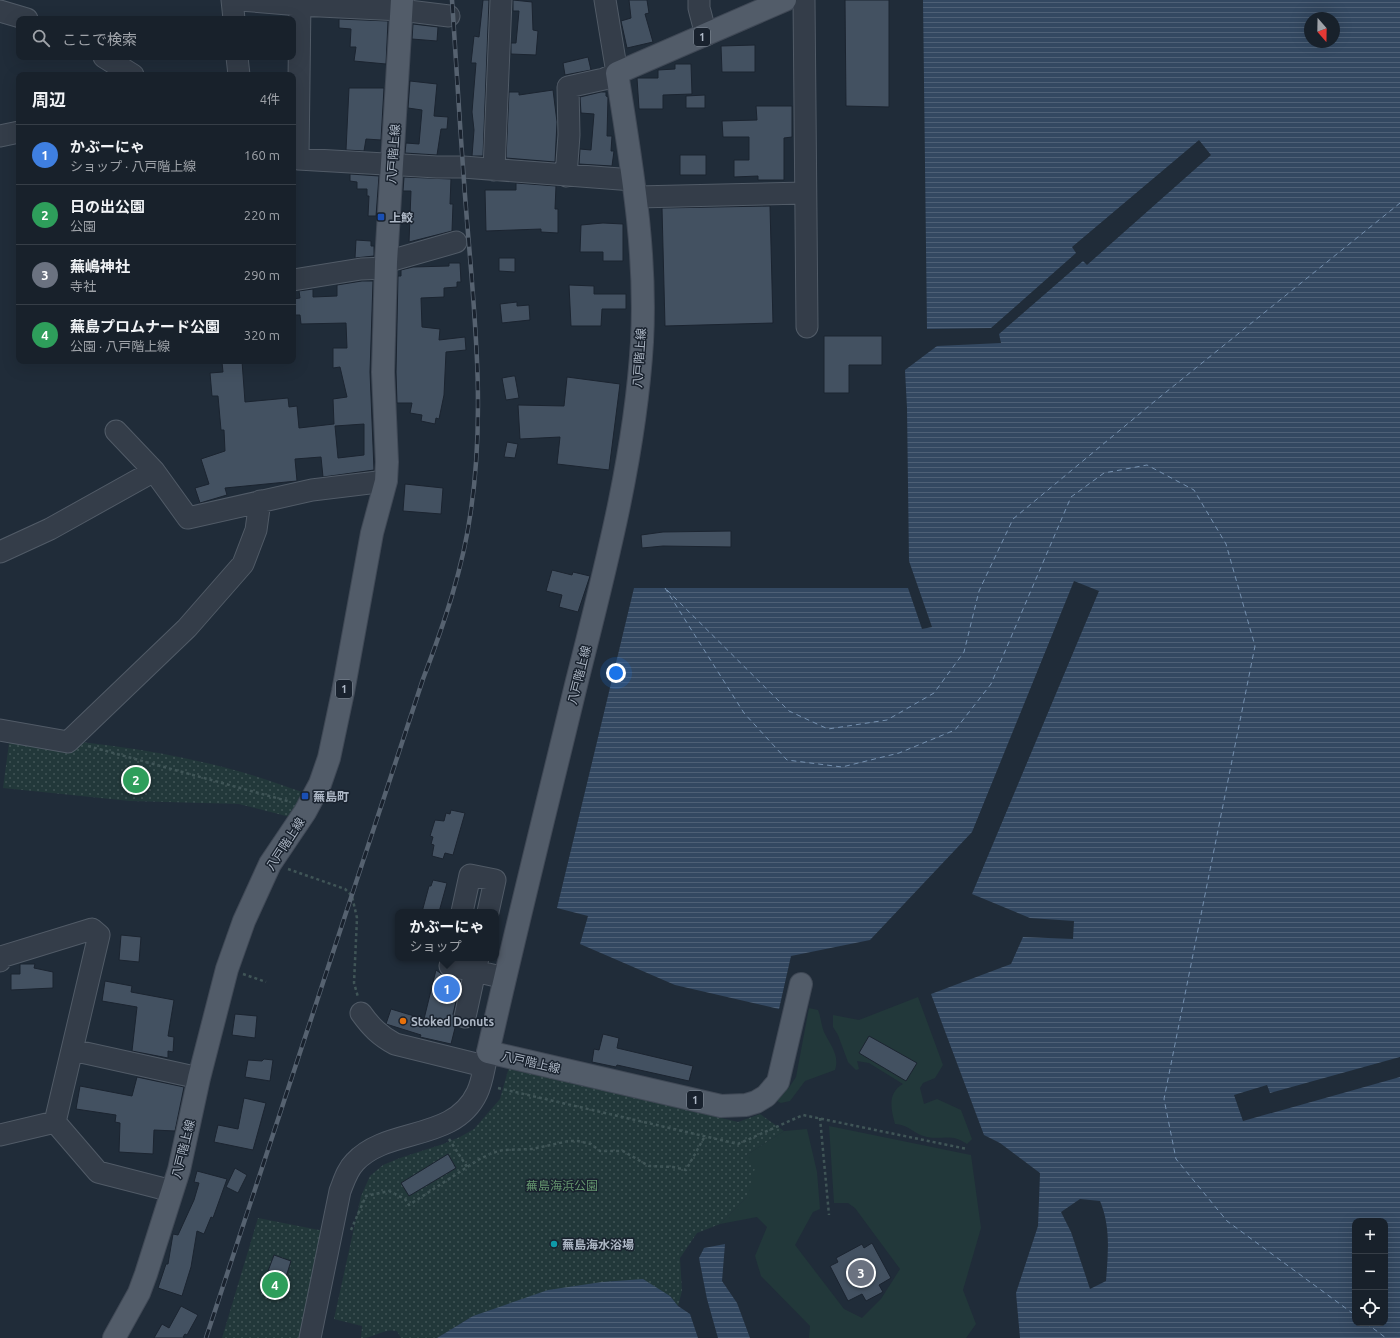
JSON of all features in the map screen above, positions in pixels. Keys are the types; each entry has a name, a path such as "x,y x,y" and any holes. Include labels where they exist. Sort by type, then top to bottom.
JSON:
{"main road":[{"name":"1","path":"617,73 785,0"},
{"name":"八戸階上線","path":"114,1338 139,1293 179,1170 199,1078 227,969 244,921 270,864 308,807 320,784 329,758 343,692 372,533 386,481 387,462 383,372 386,265 402,5"},
{"name":"八戸階上線","path":"617,73 635,188 643,284 642,342 629,455 585,652 486,1059 721,1106 746,1105 766,1096 778,1082 801,984"}],"street":[{"path":"232,0 234,16"},
{"path":"240,0 402,5 449,16"},
{"path":"494,170 501,0"},
{"path":"566,176 569,135 568,87 604,79 617,73 605,0"},
{"path":"699,0 699,8 706,35"},
{"path":"804,0 807,328"},
{"path":"296,78 300,3"},
{"path":"0,12 16,16"},
{"path":"109,60 128,72"},
{"path":"237,60 239,72"},
{"path":"296,118 298,159 494,170 566,176 635,188 805,193"},
{"path":"0,136 16,133"},
{"path":"296,280 386,265 456,242"},
{"path":"116,431 154,471 188,518 312,490 386,481"},
{"path":"0,552 50,529 154,471"},
{"path":"0,730 68,742 187,628 243,564 256,530 260,501"},
{"path":"463,909 470,875 495,880 489,909"},
{"path":"0,961 1,957 92,929 99,935 54,1122"},
{"path":"451,962 476,964 505,978"},
{"path":"467,1010 476,964"},
{"path":"310,1338 340,1191 347,1173 355,1161 368,1151 381,1145 441,1125 461,1113 477,1093 486,1059 395,1044 382,1037 370,1026 361,1013"},
{"path":"72,1050 199,1078"},
{"path":"0,1136 54,1122"},
{"path":"54,1122 98,1172 172,1191"}],"path":[{"path":"68,742 107,751 308,807"},
{"path":"270,864 340,887 352,896 357,918 354,983 361,1013"},
{"path":"451,962 444,998 467,1010"},
{"path":"227,969 266,982"},
{"path":"498,1088 738,1144 803,1116 820,1118 966,1149"},
{"path":"820,1118 829,1214"},
{"path":"447,1136 467,1167"},
{"path":"350,1232 366,1196 389,1191 406,1199 409,1206 478,1160 502,1150 532,1149 556,1143 578,1141 591,1144 600,1150 624,1151 649,1166 673,1167 686,1170 704,1136"}],"green space":[{"path":"10,736 99,744 158,753 216,765 306,793 294,818 239,804 130,801 3,788"},
{"path":"918,997 943,1065 935,1078 923,1083 920,1088 924,1104 937,1099 961,1110 972,1139 967,1144 952,1138 932,1138 923,1136 900,1124 895,1124 892,1113 892,1097 894,1092 903,1084 869,1063 857,1061 859,1069 856,1070 848,1062 838,1035 833,1027 833,1015 859,1020"},
{"path":"809,1008 818,1010 824,1032 835,1055 835,1070 805,1081 790,1101 781,1103 777,1101 796,1077"},
{"name":"蕪島海浜公園","path":"509,1067 738,1122 760,1114 784,1131 745,1156 755,1168 747,1197 720,1224 697,1233 680,1258 682,1291 678,1306 670,1296 473,1316 437,1338 401,1338 397,1331 392,1330 366,1338 361,1338 362,1326 334,1319 361,1196 370,1176 383,1165 443,1144 474,1129 500,1099"},
{"path":"829,1126 971,1155 981,1228 963,1290 976,1324 966,1338 809,1338 810,1326 761,1276 755,1256 767,1227 757,1217 720,1224 747,1197 745,1156 784,1131 807,1129 817,1172 820,1209 813,1212 795,1245 844,1309 862,1318 881,1299 900,1269 855,1208 848,1203 834,1203"},
{"path":"258,1218 324,1231 301,1338 222,1338"}],"water":[{"path":"923,0 1400,0 1400,1338 1020,1338 1016,1293 1038,1226 1040,1173 1000,1143 984,1135 931,994 1011,964 1023,937 1073,939 1074,921 1030,918 972,894 1099,591 1074,581 972,832 870,940 791,956 779,1009 675,985 580,944 588,916 557,908 634,588 908,588 922,629 932,627 909,561 907,408 905,370 937,346 1001,343 999,334 1083,261 1087,265 1211,155 1199,140 1072,247 1076,253 991,328 927,329","holes":["1080,1199 1100,1201 1106,1221 1108,1241 1106,1281 1090,1289 1071,1232 1061,1212"]},
{"path":"725,1244 722,1281 737,1303 750,1338 718,1338 707,1299 699,1258 704,1248"},
{"path":"643,1279 670,1296 678,1306 690,1314 698,1338 437,1338 473,1316 548,1290 602,1282"}],"pier":[{"path":"1400,1057 1400,1077 1243,1121 1234,1095 1267,1085 1270,1093"}],"building":[{"path":"483,0 489,0 483,156 472,156 474,130 472,112 476,63 471,63 474,36 479,37"},
{"path":"513,0 532,2 533,30 538,31 536,55 511,54 511,43 516,43 519,11 513,11"},
{"path":"629,0 647,0 649,13 645,14 653,42 627,48 621,21 631,18"},
{"path":"845,0 889,0 889,107 846,106"},
{"path":"339,19 388,21 386,64 354,61 356,47 350,47 351,29 339,28"},
{"path":"413,24 438,27 437,41 412,39"},
{"path":"755,45 755,72 722,72 721,46"},
{"path":"588,57 591,70 565,75 563,63"},
{"path":"675,64 691,64 692,94 663,95 663,109 639,109 637,78 658,78 658,70 675,69"},
{"path":"410,81 437,84 434,116 448,117 447,129 441,129 437,155 405,153 406,143 419,144 422,110 408,108"},
{"path":"349,88 384,88 381,140 366,139 364,151 346,150"},
{"path":"553,90 557,122 555,162 506,158 509,92 519,92 519,95"},
{"path":"606,92 606,96 608,97 607,136 612,136 611,151 614,151 612,166 579,164 580,149 591,150 594,114 581,113 580,97"},
{"path":"705,95 705,108 686,108 686,96"},
{"path":"756,106 792,106 792,137 784,138 784,180 758,180 758,176 734,177 734,160 749,160 749,137 723,137 722,121 757,120"},
{"path":"680,155 706,155 706,175 680,175"},
{"path":"350,174 379,176 376,216 368,216 369,196 367,196 367,189 357,189 357,182 350,181"},
{"path":"404,177 451,179 450,204 453,204 452,231 409,242 411,191 403,191"},
{"path":"516,183 556,186 555,209 558,209 558,233 541,232 541,229 486,231 485,190 516,190"},
{"path":"770,206 773,323 665,326 662,208"},
{"path":"603,223 623,224 623,261 603,261 603,252 580,252 581,225"},
{"path":"356,240 371,241 371,246 374,246 374,256 355,258"},
{"path":"499,258 515,258 515,272 499,271"},
{"path":"449,263 460,263 461,282 457,282 457,287 444,288 444,297 421,298 422,327 440,329 439,340 465,337 466,350 446,352 444,395 439,419 436,418 435,424 421,421 422,415 410,413 412,403 397,403 396,372 398,276 401,276 401,270 413,267 449,266"},
{"path":"362,281 373,281 370,372 374,470 323,477 321,457 295,459 297,481 225,488 227,495 200,503 195,488 209,484 201,459 225,451 224,430 221,430 218,396 212,396 210,373 223,372 222,364 242,364 245,402 288,398 289,407 297,406 299,428 334,424 333,399 347,397 340,367 333,368 333,348 347,348 346,323 301,324 300,315 296,315 296,299 300,298 299,291 313,289 313,297 337,296 337,285","holes":["364,424 364,455 338,458 335,426"]},
{"path":"569,285 594,286 594,294 626,294 626,309 602,309 601,326 571,326"},
{"path":"517,302 517,306 529,305 530,320 502,323 500,304"},
{"path":"824,336 882,336 882,365 849,365 849,393 824,393"},
{"path":"515,376 519,398 506,400 502,378"},
{"path":"567,377 620,384 609,470 557,464 560,437 520,439 518,405 564,406"},
{"path":"507,442 518,444 515,458 504,457"},
{"path":"405,484 443,488 441,514 403,511"},
{"path":"731,531 731,547 663,546 642,548 641,535 663,532"},
{"path":"552,570 572,575 573,572 590,576 578,612 559,607 562,595 546,591"},
{"path":"451,810 465,813 453,855 445,853 443,859 432,856 434,845 431,844 433,837 430,836 435,820 444,821 446,813 450,814"},
{"path":"433,880 447,883 440,909 423,909 429,886 431,886"},
{"path":"121,935 141,937 139,962 119,960"},
{"path":"20,964 35,964 34,968 53,972 53,988 11,990 11,974 20,974"},
{"path":"436,970 447,978 461,980 453,1014 456,1024 451,1044 420,1037 421,1035 386,1024 391,1009 424,1019"},
{"path":"105,981 132,986 131,992 174,1000 168,1036 174,1037 173,1052 168,1051 168,1058 132,1051 137,1007 102,1001"},
{"path":"235,1014 257,1016 255,1038 232,1035"},
{"path":"603,1034 619,1038 617,1048 693,1066 689,1081 617,1065 616,1067 592,1062 594,1049 599,1050"},
{"path":"869,1036 917,1063 906,1081 859,1053"},
{"path":"264,1059 273,1060 270,1081 245,1077 248,1060 262,1061"},
{"path":"137,1077 184,1087 175,1131 154,1130 153,1154 119,1152 120,1123 115,1122 116,1115 76,1109 80,1086 132,1096"},
{"path":"244,1098 266,1103 253,1150 214,1142 218,1125 238,1129"},
{"path":"448,1154 456,1168 409,1196 401,1183"},
{"path":"235,1168 247,1175 238,1193 226,1187"},
{"path":"197,1171 227,1179 213,1218 211,1217 204,1234 197,1231 191,1267 182,1296 158,1288 166,1264 168,1264 173,1234 178,1235 194,1200 199,1183 194,1182"},
{"path":"872,1243 891,1278 879,1285 883,1292 866,1301 862,1294 848,1301 830,1266 838,1262 836,1258 862,1244 864,1248"},
{"path":"274,1255 291,1261 286,1277 268,1271"},
{"path":"181,1306 198,1315 187,1335 185,1334 183,1337 185,1338 154,1338 162,1324 169,1328"}],"ferry route":[{"path":"667,590 789,711 828,729 887,720 934,693 964,652 979,591 1013,519 1155,401 1400,203"},
{"path":"665,588 744,713 787,760 842,767 899,753 955,730 991,684 1071,497 1104,473 1147,465 1194,490 1226,544 1255,646 1164,1099 1176,1159 1227,1221 1352,1313"},
{"path":"1370,1326 1386,1338"}],"railway":[{"path":"206,1338 423,679 452,596 468,532 475,474 477,438 477,366 452,0"}],"place":[{"name":"上鮫","path":"381,217"},
{"name":"日の出公園","path":"136,780"},
{"name":"蕪島町","path":"305,796"},
{"name":"かぶーにゃ","path":"447,989"},
{"name":"Stoked Donuts","path":"403,1021"},
{"name":"蕪島海水浴場","path":"554,1244"},
{"name":"蕪嶋神社","path":"861,1273"},
{"name":"蕪島プロムナード公園","path":"275,1285"}]}
